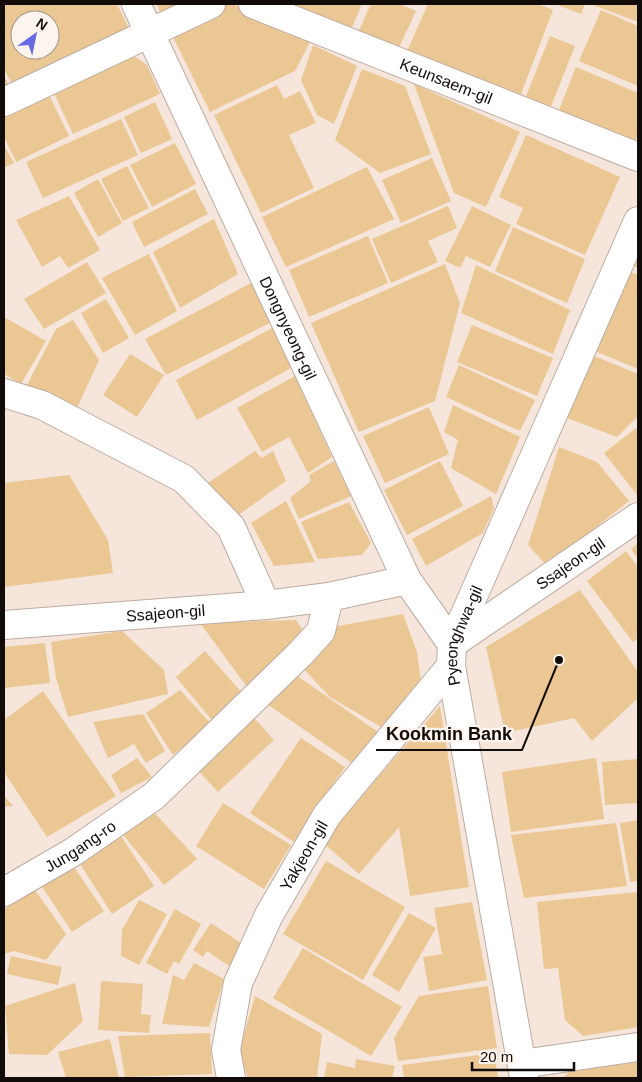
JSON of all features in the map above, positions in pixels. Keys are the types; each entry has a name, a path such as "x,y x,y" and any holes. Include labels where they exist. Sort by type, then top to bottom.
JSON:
{"street":[{"name":"Dongnyeong-gil","path":"136,4 406,580 451,655"},
{"path":"4,102 211,4"},
{"name":"Keunsaem-gil","path":"253,4 638,157"},
{"name":"Pyeonghwa-gil","path":"523,1071 451,655 638,221"},
{"path":"4,394 42,405 184,480 231,528 266,606"},
{"name":"Ssajeon-gil","path":"451,655 638,517"},
{"name":"Ssajeon-gil","path":"4,625 266,606 329,597 406,580"},
{"name":"Jungang-ro","path":"4,892 73,852 154,796 301,653 320,631 329,597"},
{"name":"Yakjeon-gil","path":"231,1078 226,1050 238,983 269,915 327,815 451,655"},
{"path":"523,1071 638,1047"}],"building":[{"path":"4,4 117,4 131,33 14,88 4,69"},
{"path":"157,4 194,4 162,17"},
{"path":"227,4 233,4 310,42 295,71 210,112 170,31"},
{"path":"281,4 362,4 349,34"},
{"path":"371,4 399,4 416,11 396,54 356,37"},
{"path":"428,4 538,4 553,10 518,102 404,58"},
{"path":"555,4 585,4 581,14"},
{"path":"590,4 638,4 638,22"},
{"path":"601,10 638,26 638,86 579,61"},
{"path":"550,36 575,46 548,114 523,104"},
{"path":"313,45 357,66 334,124 317,115 301,80"},
{"path":"129,53 147,65 160,94 73,134 52,89"},
{"path":"576,67 638,93 638,134 633,148 556,118"},
{"path":"362,69 405,86 431,154 380,173 335,140"},
{"path":"4,75 11,90 4,93"},
{"path":"414,84 520,132 486,207 454,193"},
{"path":"277,85 284,99 300,91 316,123 289,135 314,188 261,213 214,115"},
{"path":"47,91 69,136 16,162 4,137 4,112"},
{"path":"155,102 172,139 141,153 124,117"},
{"path":"121,119 138,155 43,198 26,162"},
{"path":"526,135 620,177 585,255 516,224 523,208 499,197"},
{"path":"175,143 196,184 152,207 130,165"},
{"path":"4,145 14,163 4,168"},
{"path":"432,158 451,201 401,223 382,180"},
{"path":"127,166 149,208 123,221 101,179"},
{"path":"367,167 394,219 286,267 262,217"},
{"path":"98,179 122,223 98,237 74,193"},
{"path":"195,189 208,214 144,247 132,222"},
{"path":"69,196 100,250 68,268 60,256 42,267 16,220"},
{"path":"448,206 457,228 428,241 438,262 391,283 372,239"},
{"path":"472,206 511,225 490,267 466,256 460,268 445,261"},
{"path":"214,219 238,274 180,308 153,252"},
{"path":"513,227 585,259 567,303 495,271"},
{"path":"368,236 388,283 309,317 289,270"},
{"path":"638,250 638,268 632,265"},
{"path":"149,254 177,311 135,335 102,278"},
{"path":"87,262 106,293 44,329 24,299"},
{"path":"445,264 460,303 435,401 359,432 311,323"},
{"path":"476,265 570,310 553,354 461,313"},
{"path":"629,271 638,275 638,369 597,352"},
{"path":"253,282 270,323 166,375 145,339"},
{"path":"106,299 129,338 103,353 81,313"},
{"path":"4,317 46,341 21,384 4,374"},
{"path":"73,320 99,360 77,408 27,385 56,329"},
{"path":"472,325 553,358 537,396 457,362"},
{"path":"274,327 293,367 197,420 176,380"},
{"path":"130,354 164,375 137,417 103,395"},
{"path":"592,355 638,374 638,416 617,437 567,418"},
{"path":"459,365 535,400 520,431 446,397"},
{"path":"295,376 332,457 308,473 289,437 262,452 237,408"},
{"path":"453,405 520,437 496,494 451,468 458,440 444,432"},
{"path":"429,407 449,454 385,483 363,436"},
{"path":"636,428 638,431 638,496 604,453"},
{"path":"559,447 597,462 629,501 547,566 528,545"},
{"path":"255,451 262,458 273,451 286,481 230,521 202,487"},
{"path":"334,461 351,496 299,519 290,498 311,481 309,475"},
{"path":"440,461 463,506 407,535 384,490"},
{"path":"69,475 108,540 113,573 4,587 4,483"},
{"path":"491,496 494,508 483,533 426,566 412,539"},
{"path":"286,501 315,562 274,566 251,523"},
{"path":"349,502 371,543 362,555 318,559 301,522"},
{"path":"638,543 638,559 631,549"},
{"path":"626,551 638,567 638,638 633,642 587,581"},
{"path":"580,590 638,672 638,698 592,741 574,718 505,733 486,647"},
{"path":"403,614 417,652 421,682 381,727 330,697 298,663 338,626"},
{"path":"296,620 308,639 250,691 200,623"},
{"path":"122,631 164,670 168,694 68,717 56,678 51,642"},
{"path":"45,643 50,683 4,688 4,647"},
{"path":"205,651 244,695 216,725 176,677"},
{"path":"290,671 378,732 355,765 267,704"},
{"path":"180,690 212,725 173,755 146,713"},
{"path":"43,691 116,796 47,837 4,772 4,720"},
{"path":"440,706 469,887 410,896 399,827 359,874 322,842"},
{"path":"248,711 274,740 218,792 191,763"},
{"path":"143,714 165,751 146,763 134,744 108,758 93,722"},
{"path":"301,738 345,767 294,842 250,813"},
{"path":"137,758 152,777 121,793 111,775"},
{"path":"596,758 604,819 511,832 502,772"},
{"path":"638,759 638,803 605,805 602,762"},
{"path":"4,796 13,806 4,807"},
{"path":"223,803 291,845 264,889 196,846"},
{"path":"151,809 197,859 164,885 120,831"},
{"path":"638,820 638,881 630,882 620,823"},
{"path":"616,823 627,886 524,898 511,835"},
{"path":"117,830 154,886 112,914 75,856"},
{"path":"70,861 104,911 72,932 39,882"},
{"path":"326,861 405,907 363,980 283,934"},
{"path":"35,890 66,934 46,960 14,951 4,954 4,909"},
{"path":"638,892 638,1027 583,1036 565,1020 558,968 544,969 537,902"},
{"path":"139,900 167,914 139,965 121,956 122,930"},
{"path":"472,902 487,980 429,991 423,957 442,954 434,908"},
{"path":"175,909 201,924 179,964 174,961 167,974 146,963"},
{"path":"409,913 436,928 399,992 372,975"},
{"path":"211,923 244,945 229,966 207,951 203,957 193,950"},
{"path":"303,948 402,1007 371,1056 273,998"},
{"path":"11,956 62,967 58,985 7,974"},
{"path":"194,963 224,979 209,1027 162,1024 173,975 184,980"},
{"path":"101,981 143,984 141,1014 151,1015 149,1033 98,1030"},
{"path":"75,983 83,1021 47,1055 9,1054 5,1006"},
{"path":"488,986 497,1048 398,1061 394,1038 419,996"},
{"path":"255,996 322,1034 317,1078 248,1078 239,1052"},
{"path":"210,1033 212,1074 125,1077 118,1036"},
{"path":"110,1039 119,1078 66,1078 58,1052"},
{"path":"494,1053 498,1078 404,1078 402,1065"},
{"path":"356,1059 395,1066 392,1078 324,1078 327,1062 355,1068"},
{"path":"638,1062 638,1078 563,1078 569,1072"}],"place":[{"name":"Kookmin Bank","path":"559,660"}]}
